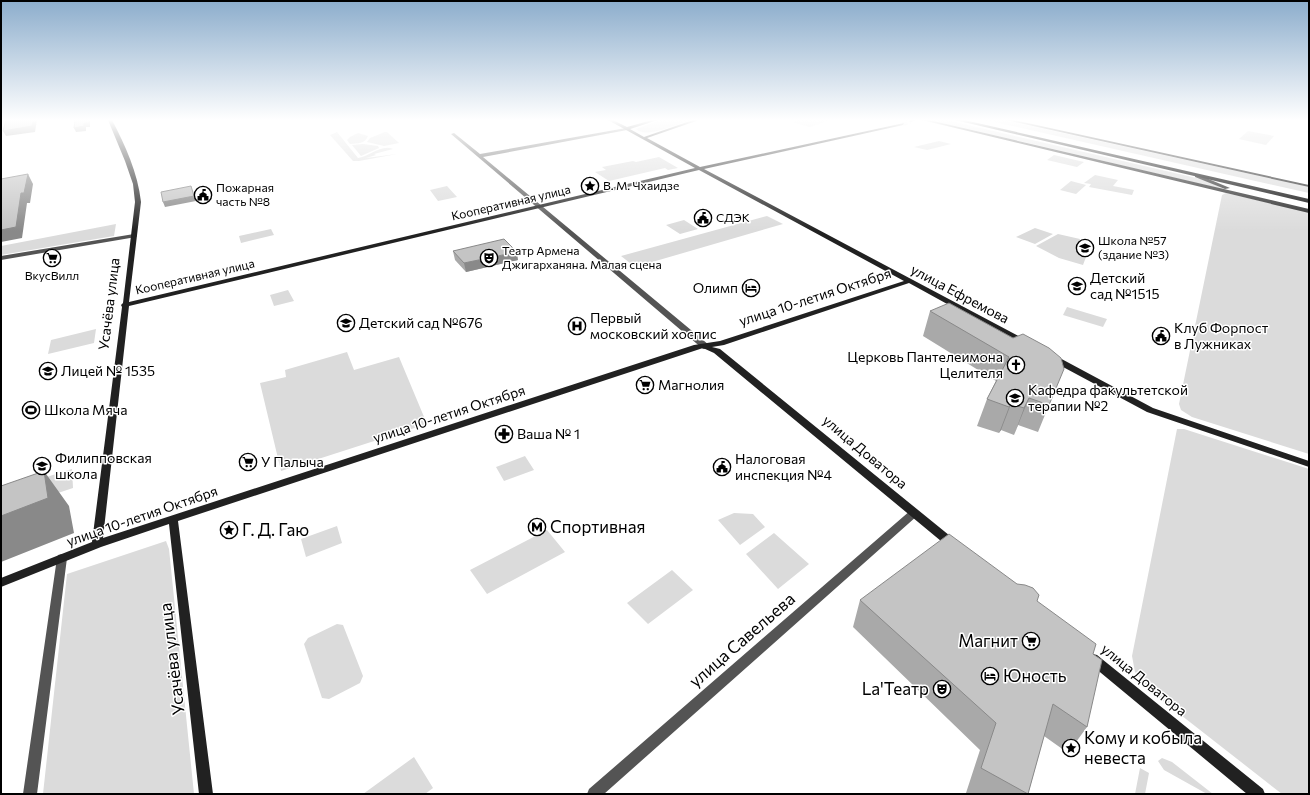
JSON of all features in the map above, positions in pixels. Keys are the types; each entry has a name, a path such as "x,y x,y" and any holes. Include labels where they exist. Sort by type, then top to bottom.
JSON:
{"main road":[{"path":"1118,157 1309,201"},
{"path":"1141,157 1309,195"}],"street":[{"name":"Усачёва улица","path":"97,544 124,305 134,236 137,193 125,157"},
{"name":"улица Доватора","path":"481,157 706,347 717,351 962,552"},
{"name":"улица Ефремова","path":"680,157 1029,346"},
{"name":"Кооперативная улица","path":"124,305 750,157"},
{"path":"1082,157 1309,211"},
{"path":"1177,157 1309,186"},
{"path":"1192,174 1251,197"},
{"path":"1,258 134,236"},
{"name":"улица 10-летия Октября","path":"1,583 97,544 697,347 706,347 909,281"},
{"path":"1044,354 1150,410 1309,464"},
{"name":"улица Савельева","path":"594,794 914,513"},
{"name":"Усачёва улица","path":"173,519 206,794"},
{"path":"30,794 62,558"},
{"name":"улица Доватора","path":"1084,652 1258,794"}],"shaded area":[{"path":"350,157 380,157 359,161 353,161"},
{"path":"659,157 678,168 668,170 665,168 609,181 595,172 606,170 602,167 633,161 636,162"},
{"path":"1051,157 1063,157 1084,162 1077,167 1047,160"},
{"path":"1087,157 1106,157 1205,180 1226,190"},
{"path":"1150,157 1173,157 1309,187 1309,193"},
{"path":"1095,175 1118,180 1113,186 1134,190 1132,195 1089,187 1091,184 1084,183"},
{"path":"1071,181 1086,185 1076,194 1060,190"},
{"path":"447,186 457,197 438,201 430,190"},
{"path":"1226,193 1309,212 1309,454 1192,417 1181,410 1179,404 1222,195"},
{"path":"767,216 783,224 635,267 621,256"},
{"path":"684,220 698,229 680,234 666,225"},
{"path":"116,224 114,236 1,255 1,246"},
{"path":"1035,228 1053,234 1035,244 1016,237"},
{"path":"271,229 274,235 241,243 239,236"},
{"path":"1058,234 1080,239 1078,246 1089,249 1083,265 1059,258 1036,246"},
{"path":"288,290 294,301 274,306 270,295"},
{"path":"1067,307 1107,319 1103,327 1063,315"},
{"path":"96,329 94,343 48,354 51,340"},
{"path":"347,352 354,370 399,357 427,424 281,471 260,383 286,377 285,370"},
{"path":"1177,429 1184,429 1309,469 1309,794 1282,794 1154,694 1135,672 1132,656"},
{"path":"525,456 534,470 504,481 496,467"},
{"path":"72,469 73,488 4,511 5,490"},
{"path":"734,513 753,514 765,527 740,545 718,520"},
{"path":"337,526 342,543 306,557 301,539"},
{"path":"547,530 565,552 487,594 470,570"},
{"path":"774,533 809,564 778,589 746,554"},
{"path":"166,541 169,549 194,794 43,794 67,574"},
{"path":"672,570 693,590 648,624 627,603"},
{"path":"337,624 343,625 363,676 360,683 329,699 322,698 304,644 308,638"},
{"path":"414,757 433,788 425,794 363,794"},
{"path":"1162,758 1172,762 1213,794 1207,794 1164,770 1158,761"},
{"path":"1140,768 1149,773 1145,794 1135,794"}],"building":[{"path":"28,174 24,193 21,193 16,227 1,230 1,179"},
{"path":"191,186 194,196 163,202 161,192"},
{"path":"504,239 517,252 464,263 453,251"},
{"path":"949,303 1013,338 1023,334 1049,348 1061,358 1064,369 1049,405 1029,398 1024,408 1011,404 1009,407 987,399 1009,357 930,311"},
{"path":"44,471 48,498 1,516 1,486"},
{"name":"Юность","path":"949,534 1017,584 1033,588 1039,595 1037,601 1096,644 1093,654 1102,660 1087,727 1053,704 1028,794 981,768 996,723 860,600"}],"place":[{"name":"В. М. Чхаидзе","path":"590,186"},
{"name":"Пожарная часть №8","path":"203,195"},
{"name":"СДЭК","path":"703,218"},
{"name":"Школа №57 (здание №3)","path":"1085,248"},
{"name":"ВкусВилл","path":"52,258"},
{"name":"Театр Армена Джигарханяна. Малая сцена","path":"489,258"},
{"name":"Детский сад №1515","path":"1077,286"},
{"name":"Олимп","path":"751,288"},
{"name":"Детский сад №676","path":"346,323"},
{"name":"Первый московский хоспис","path":"577,326"},
{"name":"Клуб Форпост в Лужниках","path":"1161,336"},
{"name":"Церковь Пантелеимона Целителя","path":"1016,365"},
{"name":"Лицей № 1535","path":"48,371"},
{"name":"Магнолия","path":"645,385"},
{"name":"Кафедра факультетской терапии №2","path":"1015,398"},
{"name":"Школа Мяча","path":"31,410"},
{"name":"Ваша № 1","path":"504,434"},
{"name":"У Палыча","path":"248,462"},
{"name":"Филипповская школа","path":"42,466"},
{"name":"Налоговая инспекция №4","path":"722,467"},
{"name":"Спортивная","path":"537,527"},
{"name":"Г. Д. Гаю","path":"229,530"},
{"name":"Магнит","path":"1031,641"},
{"name":"Юность","path":"990,676"},
{"name":"La'Театр","path":"942,689"},
{"name":"Кому и кобыла невеста","path":"1071,748"}]}
